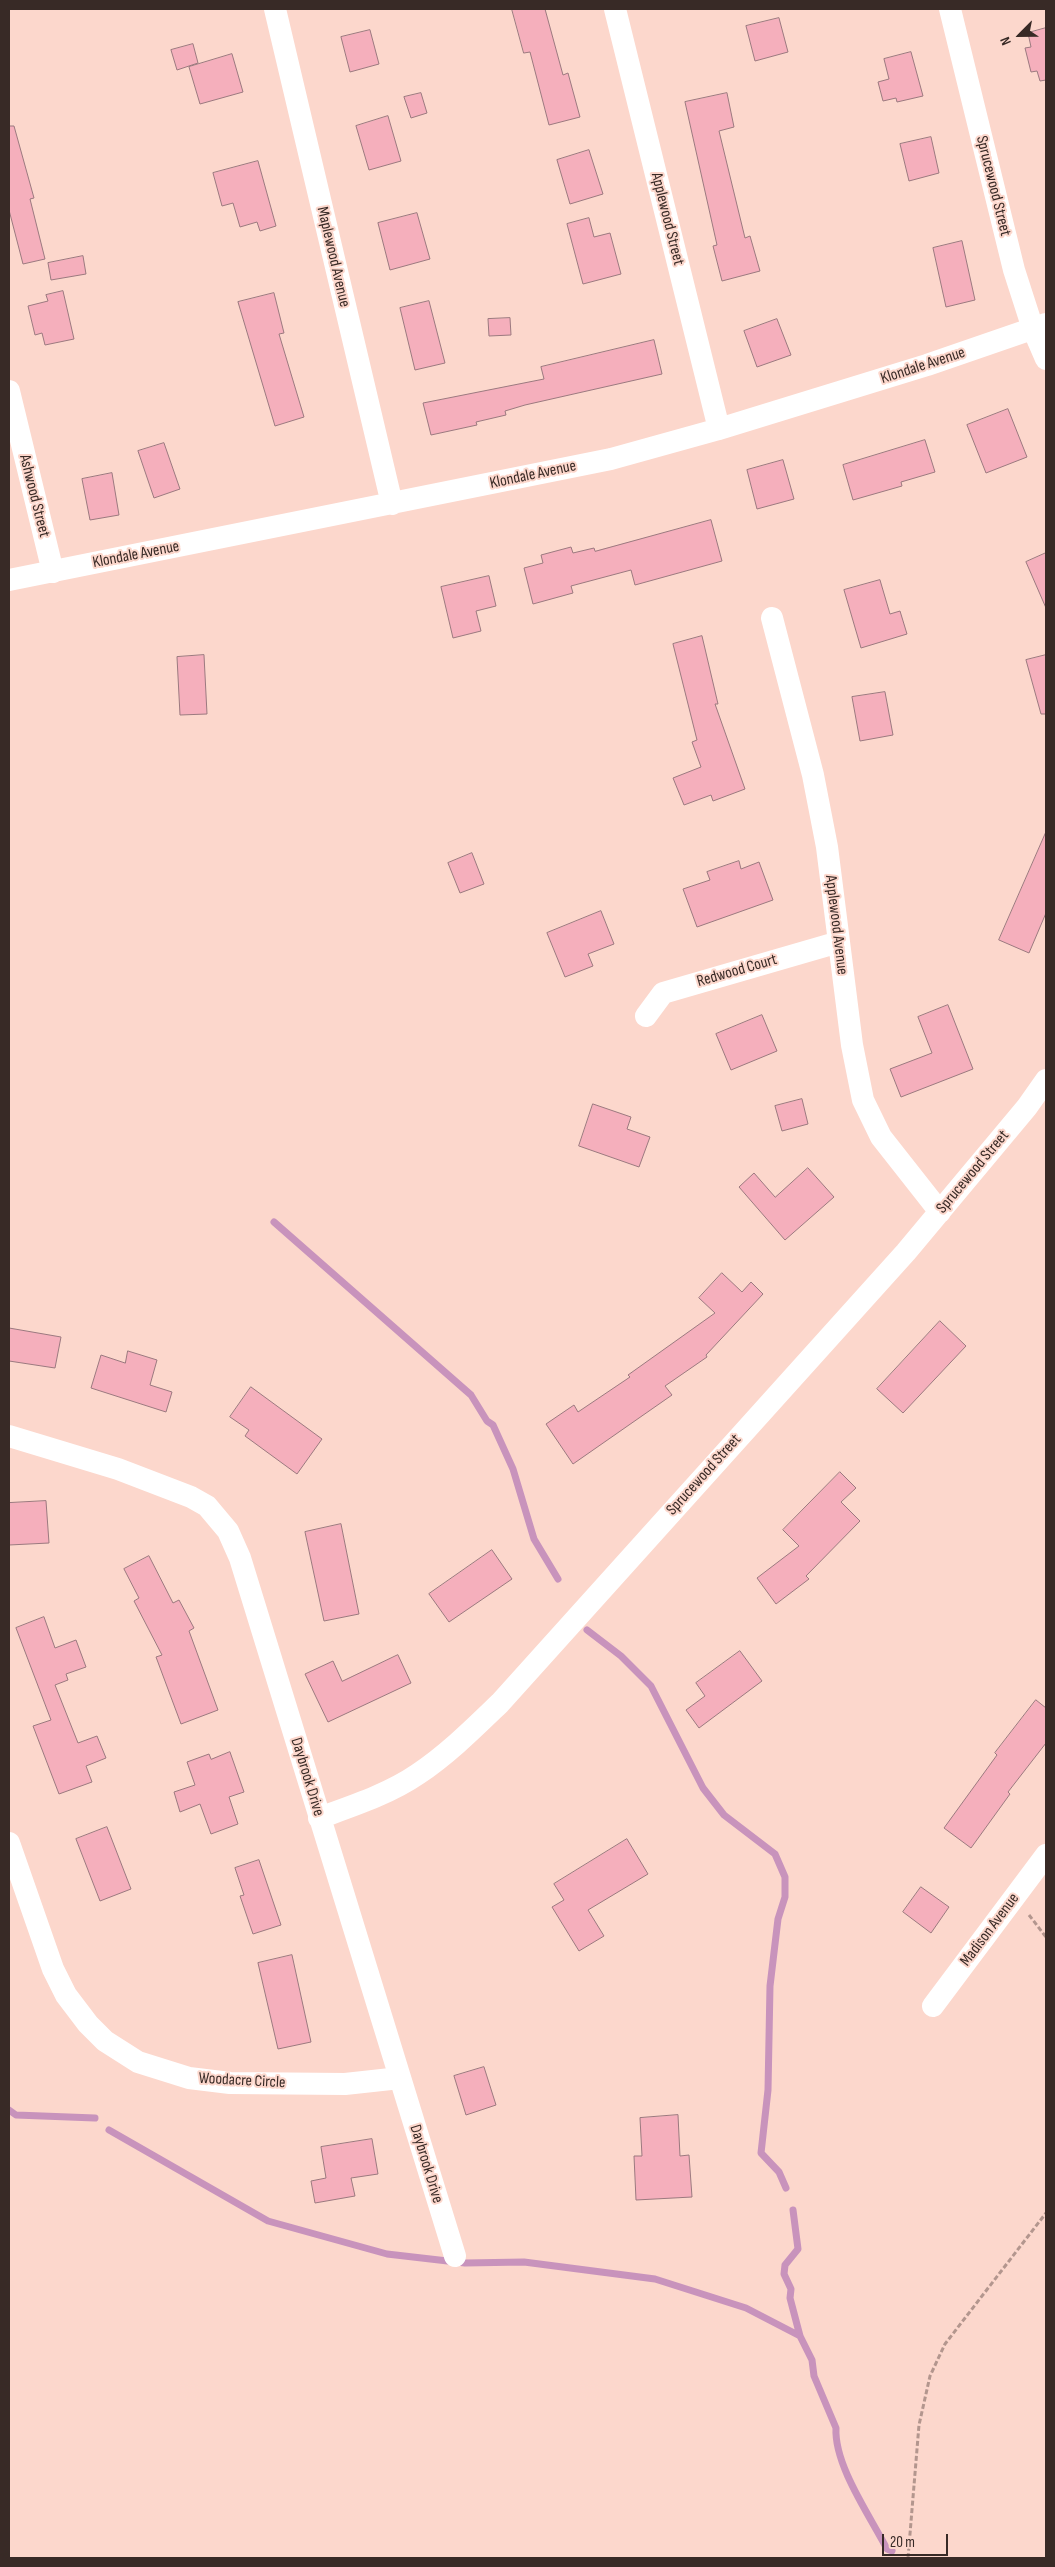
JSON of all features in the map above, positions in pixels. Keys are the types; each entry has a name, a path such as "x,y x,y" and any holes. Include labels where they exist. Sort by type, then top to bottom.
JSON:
{"street":[{"name":"Maplewood Avenue","path":"275,9 392,504"},
{"name":"Applewood Street","path":"615,9 719,429"},
{"name":"Sprucewood Street","path":"950,9 1014,270 1040,326 1046,359"},
{"name":"Klondale Avenue","path":"9,580 612,459 719,429 927,365 1040,326"},
{"name":"Ashwood Street","path":"9,391 53,572"},
{"name":"Applewood Avenue","path":"772,618 795,715 813,775 827,847 852,1045 863,1100 881,1137 940,1212"},
{"name":"Redwood Court","path":"646,1016 663,993 839,942"},
{"name":"Sprucewood Street","path":"320,1818 365,1801 416,1775 444,1755 500,1704 940,1212 1027,1108 1046,1080"},
{"name":"Daybrook Drive","path":"9,1436 118,1469 191,1497 207,1506 228,1531 240,1558 454,2256"},
{"name":"Woodacre Circle","path":"9,1843 53,1969 66,1995 88,2024 105,2041 138,2062 189,2078 230,2083 345,2084 400,2078"},
{"name":"Madison Avenue","path":"933,2006 1046,1855"}],"path":[{"path":"1015,1896 1046,1937"},
{"path":"908,2558 919,2425 930,2376 945,2344 1046,2213"}],"building":[{"path":"512,9 545,9 563,75 568,73 580,117 549,125 530,52 524,53"},
{"path":"779,18 788,52 755,61 746,26"},
{"path":"1046,28 1046,80 1040,81 1037,71 1031,72 1025,48 1031,47 1028,33"},
{"path":"370,30 379,64 350,72 341,37"},
{"path":"193,44 198,63 177,70 171,50"},
{"path":"911,52 923,96 897,102 896,98 883,101 878,82 889,79 884,59"},
{"path":"232,54 243,92 200,104 189,67"},
{"path":"421,93 427,113 411,118 404,97"},
{"path":"727,93 734,127 719,131 745,238 750,236 760,271 722,281 713,246 717,245 685,102"},
{"path":"388,116 401,161 369,170 356,126"},
{"path":"9,126 14,126 34,198 30,199 45,259 23,264 9,210"},
{"path":"931,137 939,173 909,181 900,144"},
{"path":"589,150 603,194 570,204 557,160"},
{"path":"258,161 276,226 260,231 257,222 240,227 233,203 222,206 213,173"},
{"path":"417,213 430,259 390,270 378,223"},
{"path":"589,218 594,237 610,233 621,274 583,284 567,224"},
{"path":"962,241 975,300 946,307 933,248"},
{"path":"83,256 86,274 51,280 48,263"},
{"path":"63,291 74,339 45,345 42,333 35,335 28,306 48,301 46,295"},
{"path":"274,293 284,333 279,334 304,417 275,426 238,302"},
{"path":"429,301 445,363 415,370 400,308"},
{"path":"510,318 511,335 489,336 488,319"},
{"path":"777,319 791,355 757,367 744,331"},
{"path":"654,340 662,374 525,405 505,411 506,415 476,422 477,425 431,435 423,403 544,379 541,367"},
{"path":"1008,409 1027,457 986,473 967,425"},
{"path":"925,440 935,472 901,482 902,486 853,500 843,465"},
{"path":"164,443 180,489 154,498 138,451"},
{"path":"783,460 794,499 757,509 747,470"},
{"path":"112,473 119,515 90,520 82,479"},
{"path":"711,520 722,561 635,585 631,570 571,586 573,593 533,604 524,568 543,563 541,555 571,547 573,553 594,548 595,551"},
{"path":"1046,553 1046,608 1026,562"},
{"path":"489,576 496,606 476,611 481,631 453,638 441,587"},
{"path":"880,580 890,614 900,611 907,634 861,648 844,590"},
{"path":"702,636 718,704 715,704 745,789 713,801 711,795 684,805 673,778 701,767 692,742 697,740 673,644"},
{"path":"204,655 207,714 180,715 177,657"},
{"path":"1046,655 1046,714 1041,714 1026,660"},
{"path":"885,692 893,735 860,741 852,697"},
{"path":"1046,832 1046,913 1029,953 999,940"},
{"path":"472,853 484,884 460,893 448,863"},
{"path":"739,861 741,869 759,862 773,900 697,927 683,889 710,880 707,872"},
{"path":"601,911 614,944 588,954 593,966 565,977 547,933"},
{"path":"948,1005 973,1069 901,1097 890,1069 932,1053 918,1017"},
{"path":"762,1015 777,1051 731,1070 716,1034"},
{"path":"802,1099 808,1124 782,1131 775,1106"},
{"path":"593,1104 631,1117 627,1129 650,1137 639,1167 579,1146"},
{"path":"808,1168 834,1197 785,1240 739,1187 754,1173 775,1197"},
{"path":"722,1273 742,1292 751,1282 763,1294 706,1355 707,1357 665,1386 672,1395 573,1464 546,1424 574,1405 578,1412 630,1377 628,1375 715,1313 699,1298"},
{"path":"940,1321 966,1346 903,1413 877,1389"},
{"path":"9,1328 61,1337 55,1368 9,1361"},
{"path":"128,1351 157,1360 150,1385 172,1392 166,1412 91,1388 101,1355 125,1363"},
{"path":"251,1387 322,1439 297,1474 245,1436 249,1430 230,1417"},
{"path":"840,1472 856,1488 841,1502 860,1521 806,1576 809,1579 776,1604 757,1578 799,1546 783,1530"},
{"path":"46,1501 49,1543 9,1545 9,1503"},
{"path":"341,1524 359,1614 324,1621 305,1532"},
{"path":"492,1550 512,1579 449,1622 429,1594"},
{"path":"149,1556 173,1603 179,1600 194,1628 189,1631 218,1710 181,1724 156,1657 162,1655 134,1601 139,1598 124,1569"},
{"path":"44,1617 55,1648 76,1640 86,1667 66,1674 68,1680 55,1685 78,1743 97,1736 106,1758 86,1766 92,1782 59,1794 33,1726 51,1720 16,1628"},
{"path":"740,1651 762,1681 699,1728 686,1710 705,1696 696,1683"},
{"path":"398,1655 411,1683 328,1722 305,1674 333,1661 342,1681"},
{"path":"1036,1700 1046,1708 1046,1743 1008,1792 1010,1794 971,1848 944,1828 997,1755 995,1753"},
{"path":"230,1752 244,1792 229,1797 238,1824 211,1834 200,1804 180,1812 174,1792 195,1785 187,1762 209,1754 211,1759"},
{"path":"107,1827 131,1889 100,1901 76,1839"},
{"path":"627,1839 648,1874 588,1910 604,1936 579,1951 552,1907 564,1900 554,1884"},
{"path":"259,1860 281,1925 253,1934 240,1896 244,1895 235,1868"},
{"path":"921,1887 949,1907 931,1933 903,1912"},
{"path":"292,1955 311,2042 278,2049 258,1963"},
{"path":"484,2067 496,2105 466,2115 454,2076"},
{"path":"678,2115 680,2156 689,2155 692,2197 636,2200 634,2156 642,2156 640,2118"},
{"path":"372,2139 378,2174 351,2178 355,2196 315,2203 311,2181 326,2178 321,2147"}],"waterway":[{"path":"274,1222 471,1395 487,1421 493,1425 513,1469 534,1539 558,1579"},
{"path":"587,1630 621,1656 651,1686 703,1788 724,1815 775,1854 785,1877 785,1897 778,1919 770,1986 768,2090 761,2153 779,2172 786,2188"},
{"path":"9,2110 16,2115 95,2118"},
{"path":"109,2130 268,2221 387,2254 465,2263 524,2262 655,2279 746,2308 800,2336"},
{"path":"793,2210 798,2249 785,2265 784,2274 791,2289 790,2298 800,2336 812,2360 814,2376 836,2428 837,2442 847,2474 887,2549 892,2551"}]}
